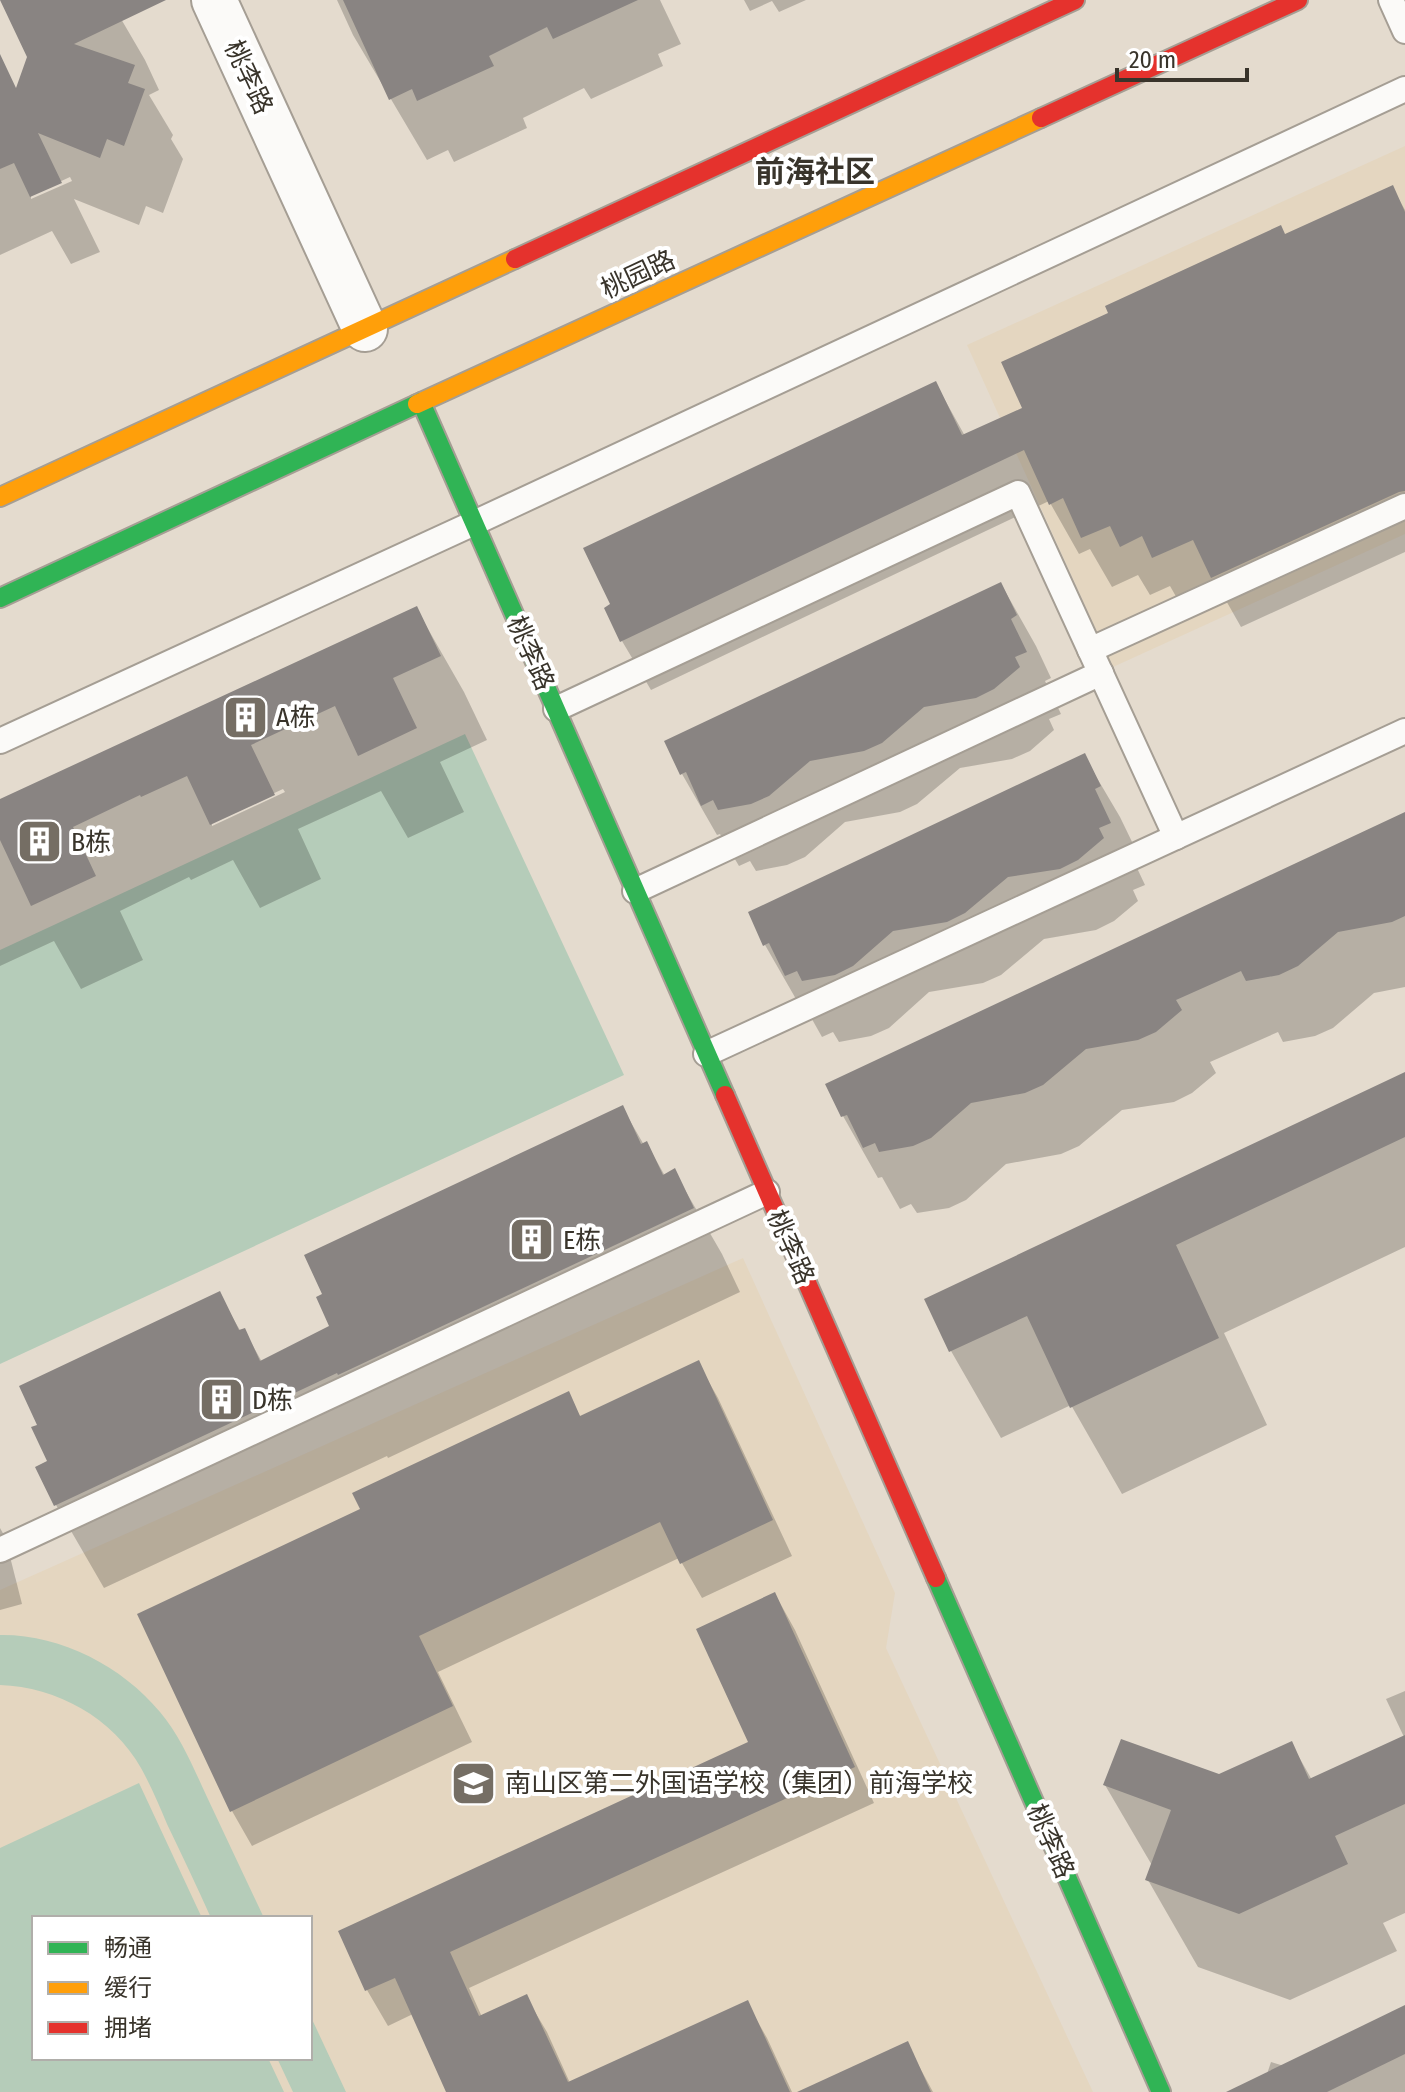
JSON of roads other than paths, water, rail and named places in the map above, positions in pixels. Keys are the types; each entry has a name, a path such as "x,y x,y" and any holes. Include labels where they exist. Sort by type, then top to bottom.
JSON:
{"main road":[{"path":"0,497 1075,0"},
{"name":"桃园路","path":"0,598 1298,0"},
{"name":"桃李路","path":"421,402 1161,2092"}],"street":[{"name":"桃李路","path":"214,0 365,329"}],"lane":[{"path":"1391,0 1405,31"},
{"path":"0,741 1405,89"},
{"path":"556,709 1018,493 1176,837"},
{"path":"1090,650 1405,506"},
{"path":"635,891 1101,673"},
{"path":"706,1054 1405,731"},
{"path":"0,1550 767,1192"}],"place":[{"name":"A栋","path":"245,717"},
{"name":"B栋","path":"40,842"},
{"name":"E栋","path":"532,1240"},
{"name":"D栋","path":"221,1400"},
{"name":"南山区第二外国语学校（集团）前海学校","path":"474,1783"}],"district":[{"name":"前海社区","path":"815,172"}]}
